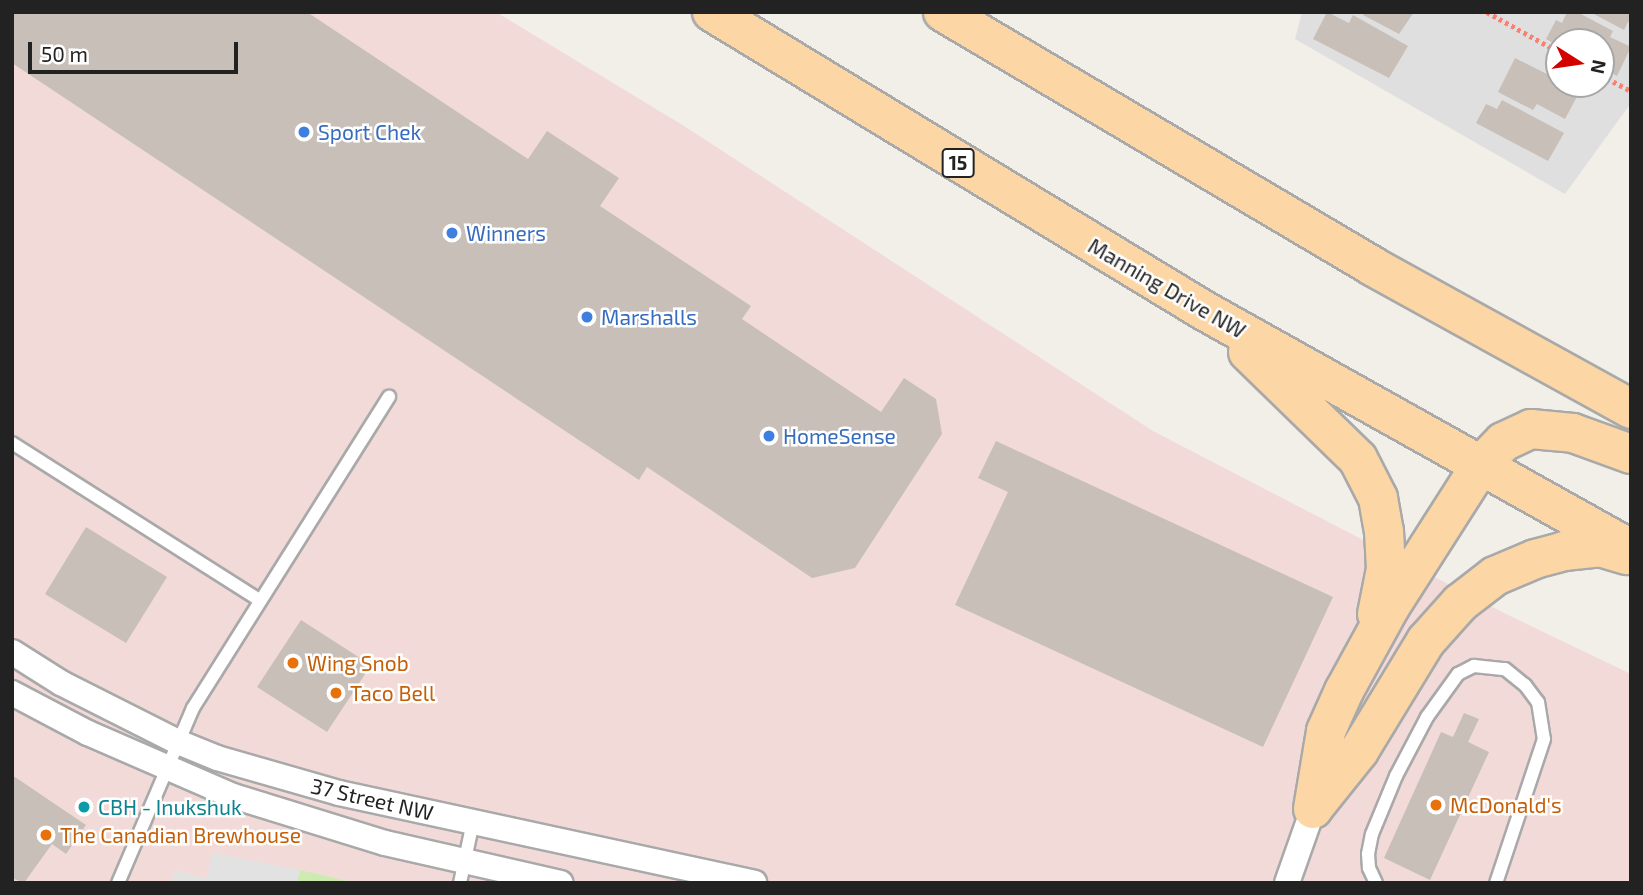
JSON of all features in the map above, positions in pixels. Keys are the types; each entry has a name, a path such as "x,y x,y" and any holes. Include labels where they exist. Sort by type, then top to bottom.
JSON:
{"main road":[{"name":"Manning Drive NW","path":"712,12 1203,310 1631,549"},
{"path":"943,12 1372,265 1631,409"},
{"path":"1203,310 1358,459 1378,498 1384,531 1385,569 1368,644"},
{"path":"1313,809 1326,731 1368,644 1480,466 1503,442 1531,429 1573,433 1631,454"},
{"path":"1313,809 1359,751 1426,640 1469,596 1495,576 1563,551 1600,547 1631,556"}],"street":[{"name":"37 Street NW","path":"12,652 61,683 178,742 218,758 339,793 754,883"},
{"name":"37 Street NW","path":"12,692 88,733 166,769 313,823 463,872 561,883"},
{"path":"1287,883 1313,809"}],"lane":[{"path":"118,883 193,708 390,397"},
{"path":"12,443 259,600"},
{"path":"1376,883 1368,861 1372,834 1396,776 1427,717 1458,674 1474,666 1505,669 1525,685 1538,702 1544,740 1496,883"},
{"path":"463,872 473,822"}],"path":[{"path":"1488,12 1545,44"},
{"path":"1615,82 1631,91"}],"shaded area":[{"path":"12,12 496,12 684,126 1153,431 1506,614 1631,674 1631,883 12,883"},
{"path":"1302,12 1631,12 1631,103 1565,194 1295,39"},
{"path":"212,853 300,870 297,883 170,883 176,870 206,879"}],"green space":[{"path":"300,870 357,883 297,883"}],"building":[{"path":"12,12 307,12 528,159 547,131 619,178 600,206 751,306 742,319 881,412 904,378 936,399 942,434 855,568 812,578 647,467 639,480 12,63"},
{"path":"1327,12 1349,23 1353,15 1408,46 1389,78 1313,39"},
{"path":"1364,12 1414,12 1399,34 1363,15"},
{"path":"1567,12 1577,12 1607,28 1552,28 1556,20 1562,23"},
{"path":"1590,12 1631,12 1631,23 1628,22 1624,30"},
{"path":"1615,39 1631,47 1617,76 1615,75"},
{"path":"1515,58 1545,73 1545,98 1576,98 1565,119 1537,104 1533,110 1498,92"},
{"path":"1502,100 1564,133 1548,161 1476,123 1486,104 1497,109"},
{"path":"996,441 1333,597 1263,747 955,605 1008,492 978,478"},
{"path":"86,527 167,577 126,643 45,594"},
{"path":"301,620 371,665 327,732 257,687"},
{"name":"McDonald's","path":"1464,713 1479,719 1468,742 1489,752 1430,880 1384,858 1441,732 1453,737"},
{"name":"The Canadian Brewhouse","path":"12,775 86,825 66,854 52,844 24,883 12,878"}],"place":[{"name":"Sport Chek","path":"304,132"},
{"name":"Winners","path":"452,233"},
{"name":"Marshalls","path":"587,317"},
{"name":"HomeSense","path":"769,436"},
{"name":"Wing Snob","path":"293,663"},
{"name":"Taco Bell","path":"336,693"},
{"name":"McDonald's","path":"1436,805"},
{"name":"CBH - Inukshuk","path":"84,807"},
{"name":"The Canadian Brewhouse","path":"46,835"}]}
